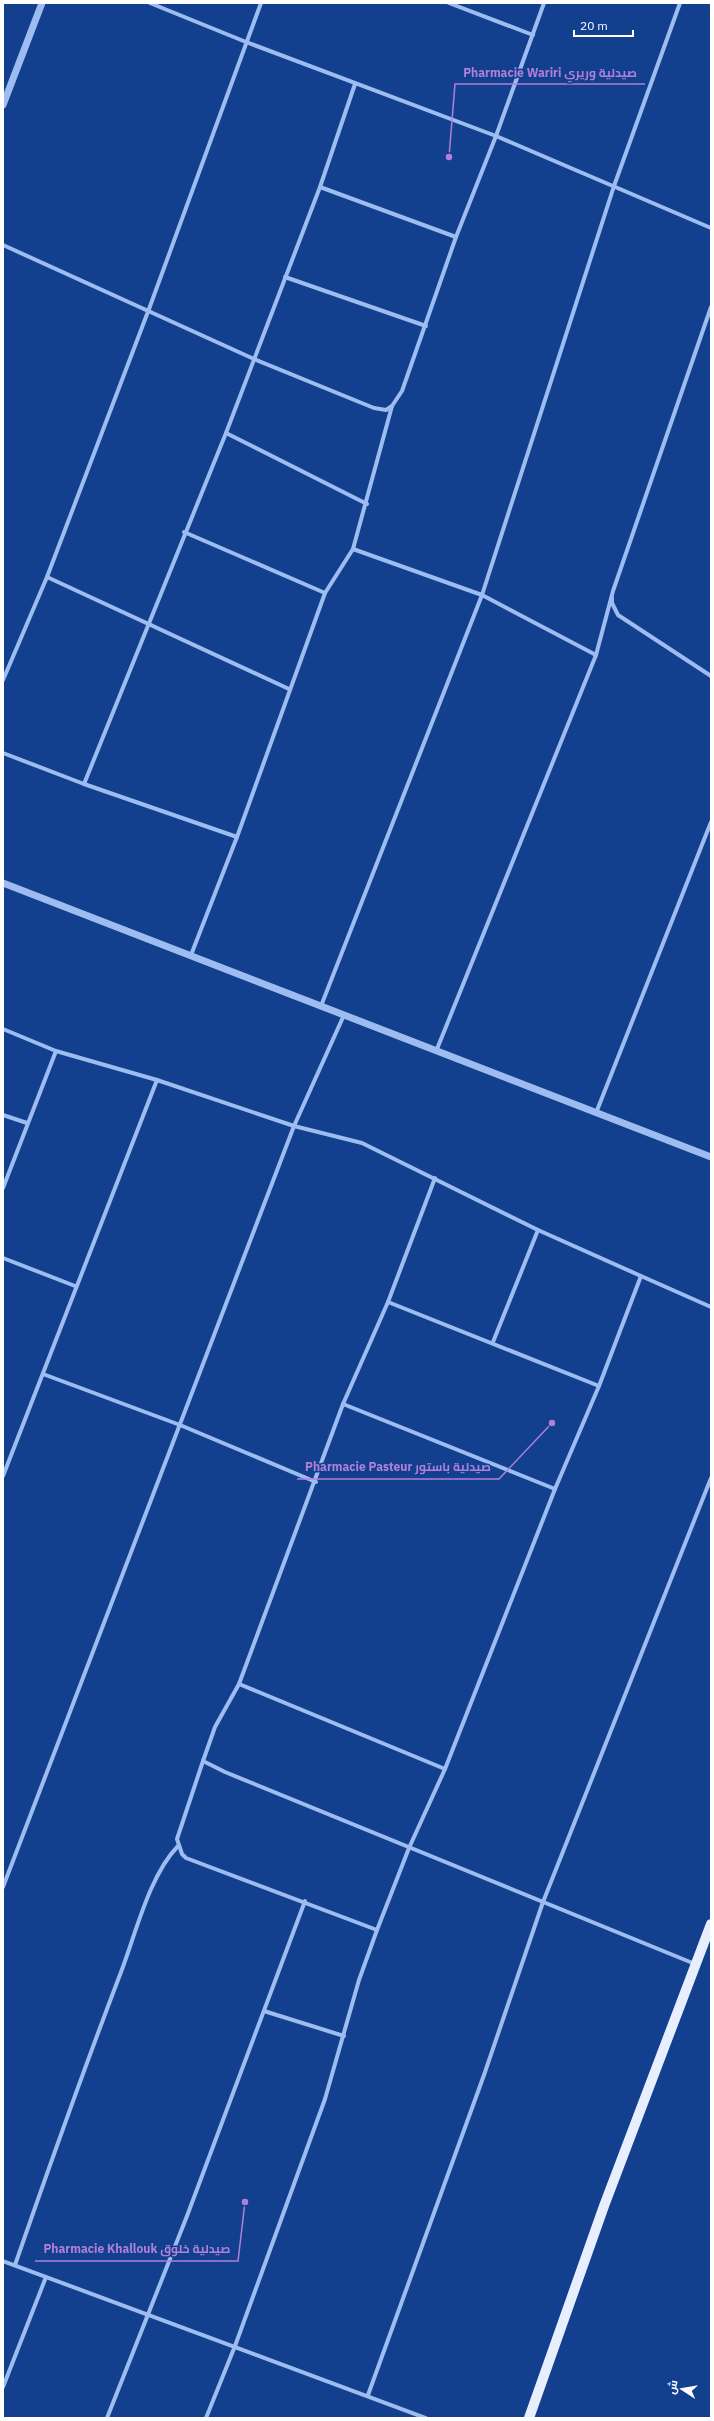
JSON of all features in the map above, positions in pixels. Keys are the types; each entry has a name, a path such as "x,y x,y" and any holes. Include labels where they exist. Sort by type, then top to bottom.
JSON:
{"main road":[{"path":"529,2418 583,2264 711,1924"}],"street":[{"path":"3,105 42,3"},
{"path":"150,3 355,84 496,136 711,228"},
{"path":"3,680 4,673 47,577 149,309 261,3"},
{"path":"449,3 533,35"},
{"path":"191,955 237,837 289,689 325,593 353,549 367,504 392,406 402,391 426,326 456,236 496,136 544,3"},
{"path":"321,1006 482,595 614,186 680,3"},
{"path":"84,784 149,624 184,532 226,433 320,187 355,84"},
{"path":"320,187 456,236"},
{"path":"3,245 149,309 254,358 374,408 386,410 392,406"},
{"path":"285,277 426,326"},
{"path":"437,1049 596,655 612,591 711,307"},
{"path":"226,433 367,504"},
{"path":"184,532 325,593"},
{"path":"353,549 482,595 596,655"},
{"path":"47,577 289,689"},
{"path":"612,591 612,603 618,615 711,676"},
{"path":"3,753 84,784 237,837"},
{"path":"596,1113 711,822"},
{"path":"3,883 344,1015 437,1049 596,1113 711,1157"},
{"path":"3,1887 294,1126 344,1015"},
{"path":"3,1029 56,1051 157,1080 294,1126 362,1144 435,1178 538,1230 711,1307"},
{"path":"3,1188 56,1051"},
{"path":"3,1476 43,1374 75,1286 157,1080"},
{"path":"3,1115 27,1123"},
{"path":"377,1930 305,1901 186,1858 178,1846 177,1839 183,1815 215,1727 239,1684 344,1404 388,1302 435,1178"},
{"path":"493,1342 538,1230"},
{"path":"3,1258 75,1286"},
{"path":"206,2418 235,2346 325,2099 359,1980 377,1930 409,1848 445,1769 555,1488 599,1386 641,1276"},
{"path":"388,1302 493,1342 599,1386"},
{"path":"43,1374 180,1425 316,1482"},
{"path":"344,1404 555,1488"},
{"path":"368,2395 484,2075 543,1902 711,1478"},
{"path":"239,1684 445,1769"},
{"path":"203,1761 409,1848 696,1964"},
{"path":"15,2265 69,2110 147,1902 162,1867 178,1846"},
{"path":"107,2418 305,1901"},
{"path":"264,2011 344,2036"},
{"path":"3,2261 368,2395 426,2418"},
{"path":"3,2387 46,2277"}],"place":[{"name":"Pharmacie Wariri صيدلية وريري","path":"449,157"},
{"name":"Pharmacie Pasteur صيدلية باستور","path":"552,1423"},
{"name":"Pharmacie Khallouk صيدلية خلوق","path":"245,2202"}]}
